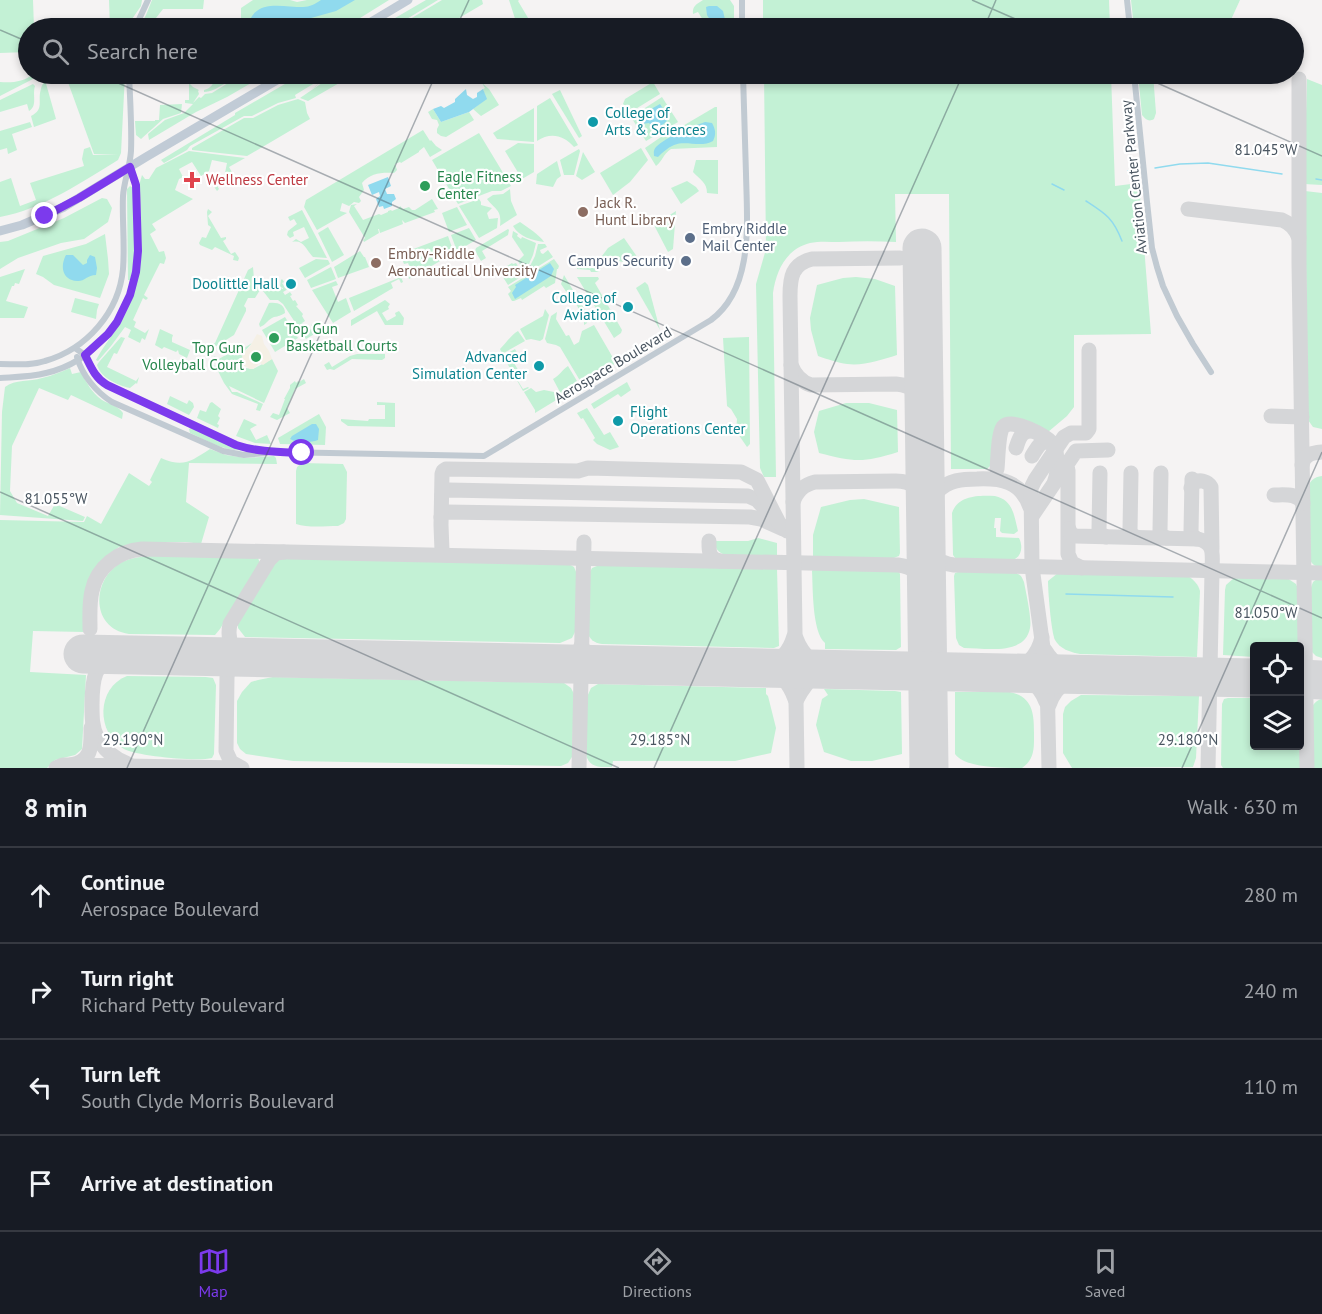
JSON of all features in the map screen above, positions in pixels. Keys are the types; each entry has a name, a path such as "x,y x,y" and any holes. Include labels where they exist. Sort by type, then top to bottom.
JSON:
{"main road":[{"path":"378,18 408,0"},
{"path":"0,231 22,225 64,207 270,84"}],"street":[{"path":"140,18 148,0"},
{"path":"742,0 742,18"},
{"path":"1127,0 1129,18"},
{"path":"0,364 44,362 75,348 106,318 118,294 124,257 123,194 130,167 131,150 129,84"},
{"name":"Aerospace Boulevard","path":"75,348 77,360 94,389 101,395 223,451 244,455 278,452 484,456 719,314 727,305 737,285 747,243 743,84"},
{"name":"Aviation Center Parkway","path":"1135,84 1149,225 1156,267 1162,286 1177,316 1211,372"},
{"path":"0,378 47,373 64,367 85,355 108,334 117,322 130,295 138,251 136,185 130,167"},
{"name":"Aerospace Boulevard","path":"75,348 85,355 99,380 107,385 236,445 278,452"},
{"path":"21,364 22,377"},
{"path":"181,432 186,422"}],"green space":[{"path":"0,0 33,0 34,18 18,18 18,52 0,53"},
{"path":"109,0 142,0 141,6 133,18 110,18"},
{"path":"152,0 204,0 203,9 163,9 156,18 144,18"},
{"path":"253,0 297,2 389,0 360,18 241,18 241,8"},
{"path":"426,0 438,0 408,18 395,18"},
{"path":"442,0 482,0 483,4 459,18 412,18"},
{"path":"509,0 519,0 528,18 515,18"},
{"path":"703,0 730,0 734,6 734,18 702,18 698,12 693,14 697,4"},
{"path":"763,0 1109,0 1110,18 763,18"},
{"path":"1131,0 1240,0 1232,18 1133,18"},
{"path":"1307,79 1322,85 1322,185 1304,184"},
{"path":"18,81 18,84 23,84 0,96 0,82"},
{"path":"33,84 35,86 32,109 29,111 27,104 0,112 0,100"},
{"path":"46,84 56,119 34,127 31,116 38,111 41,87"},
{"path":"69,84 124,84 121,153 118,160 47,201 0,217 0,182 11,178 20,206 36,200 30,183 84,166 82,159 84,149 90,147 93,155 118,154 94,154"},
{"path":"189,84 199,90 193,103 199,97 212,93 226,84 250,84 149,140 148,134 165,120 184,113 193,104 185,103 185,100 189,100"},
{"path":"213,84 224,84 204,92"},
{"path":"285,84 313,84 295,95 296,98 278,103 252,116 244,116 164,163 161,160"},
{"path":"321,84 338,84 308,101 300,98"},
{"path":"483,84 489,89 499,105 481,116 473,109 486,99 483,89 485,88"},
{"path":"650,84 654,84 660,94 629,113 623,104 625,99"},
{"path":"764,84 1111,84 1115,186 1139,183 1151,334 1074,335 1074,407 1067,416 1048,432 1028,422 1006,420 996,429 992,464 987,469 951,469 949,194 895,194 896,242 810,243 795,250 780,269 773,293 776,477 764,477 760,468 756,284 766,249"},
{"path":"1139,84 1154,84 1156,113 1154,119 1148,120 1142,115"},
{"path":"560,90 582,136 579,138 552,94"},
{"path":"662,97 678,122 646,141 631,117"},
{"path":"550,98 578,145 574,147 557,136 547,136 537,141 537,106"},
{"path":"298,99 305,102 310,119 247,156 192,150 244,118 253,118 278,105"},
{"path":"182,104 181,113 163,119 141,139 136,135 135,121 159,120 160,105"},
{"path":"717,107 717,147 671,149 656,166 645,148 677,126 681,127"},
{"path":"534,108 534,142 497,139 493,133"},
{"path":"433,109 441,122 469,112 474,120 446,137 441,136 437,133 439,125 437,120 432,119 428,112"},
{"path":"30,122 32,127 12,134 17,150 8,154 7,148 0,150 0,131"},
{"path":"423,130 430,141 442,150 430,157 424,147 401,163 395,164 397,170 394,173 381,173 369,177 362,183 364,190 359,197 361,201 349,206 342,203 340,211 347,213 317,230 304,207 306,200"},
{"path":"479,133 511,186 458,204 432,160"},
{"path":"518,143 534,144 534,172 522,179 505,151"},
{"path":"641,148 648,160 630,182 613,195 600,173"},
{"path":"579,149 574,175 564,175 560,160"},
{"path":"189,151 245,158 229,167 233,174 230,182 226,178 216,184 219,189 217,191 213,185 224,178 227,163 212,160 209,171 201,176 192,162 179,169 183,177 179,179 175,190 193,199 152,224 156,230 150,234 159,252 164,251 166,258 164,264 160,263 144,295 148,298 146,300 143,298 133,320 136,322 134,327 145,333 149,329 145,340 142,338 140,343 128,337 131,330 125,327 98,361 96,360 127,310 137,279 141,247 140,182 142,175 145,179 149,179 156,168"},
{"path":"583,152 595,172 582,180 576,176"},
{"path":"696,160 718,160 718,194 707,193 704,184 693,172"},
{"path":"557,161 561,176 553,187 536,184 537,174"},
{"path":"687,181 699,191 681,204 671,188"},
{"path":"130,186 133,188 134,247 132,270 130,280 128,280 127,189"},
{"path":"510,189 511,201 517,215 500,226 499,213 487,199"},
{"path":"1305,191 1322,193 1322,429 1313,427 1308,420"},
{"path":"102,198 107,199 112,208 108,222 84,239 61,243 18,258 0,269 0,242 8,241 64,218"},
{"path":"432,199 438,209 434,210 435,212 405,223 402,220 403,224 380,233 378,229 379,233 364,242 365,238 349,212 351,205 357,204 354,206 363,220 392,211 400,206 403,209 409,207 415,210"},
{"path":"479,199 481,205 492,208 487,213 489,219 498,218 497,228 479,238 459,206"},
{"path":"457,207 467,225 449,232 442,213"},
{"path":"208,209 212,212 208,216 221,238 226,237 223,241 231,254 235,252 239,258 238,261 233,260 234,256 215,247 212,250 200,245 202,237 206,238 211,227 208,225 207,212"},
{"path":"302,210 327,258 313,257 302,244 292,242 296,239 301,242 309,238 304,227 293,232 294,236 290,238 287,235 288,231 297,224 294,219 290,221 288,217"},
{"path":"676,211 673,249 668,252 654,225"},
{"path":"520,222 544,242 530,239 519,233 513,226"},
{"path":"328,227 344,255 332,262 318,233"},
{"path":"469,228 476,240 457,251 451,235"},
{"path":"508,229 508,235 482,251 486,258 481,261 475,251 476,248"},
{"path":"513,231 521,239 522,237 536,243 525,273 518,261 524,255 512,237"},
{"path":"105,234 109,274 100,298 54,285 36,274 43,256 86,244"},
{"path":"448,236 454,253 409,279 407,272 411,270 408,263 404,264 400,254"},
{"path":"624,238 640,261 624,262 610,258 598,272 577,269 592,257 602,256 608,248"},
{"path":"538,244 545,244 547,247 540,250 541,253 548,250 553,257 526,274 535,256"},
{"path":"360,251 369,267 338,278 334,267"},
{"path":"316,259 328,260 330,264 305,278 299,268"},
{"path":"554,259 559,266 555,283 546,288 544,286 522,300 521,298 512,301 508,294 511,291 508,287"},
{"path":"516,263 524,275 508,285 499,271"},
{"path":"253,267 254,279 260,290 255,298 248,298 244,306 246,311 234,335 213,348 211,345 215,343 248,270"},
{"path":"331,267 336,279 311,288 307,280"},
{"path":"25,269 19,284 15,283 12,286 6,301 28,307 24,318 0,318 0,277"},
{"path":"564,275 589,317 584,325 584,319 570,292 567,293 561,284"},
{"path":"401,277 403,282 401,283 399,279 391,283 393,288 354,311 349,298"},
{"path":"577,277 598,277 595,283 622,330 614,338"},
{"path":"856,277 875,279 895,286 897,355 860,364 840,363 818,356 810,318 817,285"},
{"path":"282,279 285,288 288,287 283,292 285,295 290,292 292,295 290,296 303,314 305,321 302,323 308,331 313,328 311,325 320,321 316,333 306,339 283,304 278,300 270,300 263,291 272,285 283,289 280,287"},
{"path":"336,281 338,285 332,287 338,302 346,298 351,312 333,323 312,290"},
{"path":"645,282 648,285 660,330 636,288"},
{"path":"75,298 99,304 96,319 71,312"},
{"path":"385,300 390,304 389,309 382,313 387,321 396,316 395,313 399,311 404,318 403,325 385,325 377,311 351,326 351,320"},
{"path":"269,303 280,304 285,313 272,318 260,327 259,324"},
{"path":"545,309 549,315 543,339 540,341 526,340 520,329 543,316"},
{"path":"557,312 556,319 574,345 579,342 582,331 594,325 616,363 582,384 560,347 547,343 545,339 551,316"},
{"path":"285,317 298,338 275,352 262,330"},
{"path":"160,329 173,335 172,342 190,350 187,358 179,354 178,350 176,352 164,347 162,349 155,345"},
{"path":"518,331 525,341 502,354 500,349"},
{"path":"121,337 125,338 107,367 136,381 139,377 137,384 130,388 110,380 102,374 97,365"},
{"path":"749,337 750,444 747,447 736,431 737,419 727,406 723,338"},
{"path":"252,343 243,353 238,367 253,369 272,359 278,371 264,403 229,386 232,392 237,392 263,404 260,411 256,410 258,404 232,394 216,367 212,369 209,365 217,366 218,361 211,359 215,356 217,360"},
{"path":"515,349 519,357 514,363 523,378 518,381 523,389 529,388 523,391 503,356"},
{"path":"357,354 385,354 385,358 382,360 352,359 334,370 327,370 324,365 329,362 332,367"},
{"path":"568,366 580,386 562,396 553,379"},
{"path":"70,368 72,374 81,372 98,397 121,411 122,419 71,395 68,400 39,388 12,446 10,491 17,503 48,516 55,504 85,517 83,521 0,515 2,412 5,387"},
{"path":"304,379 306,383 295,389 287,408 290,413 277,420 270,417 273,413 279,415 290,385"},
{"path":"627,382 631,390 621,397 618,394 594,409 591,404"},
{"path":"531,388 536,392 544,390 554,392 558,399 535,413 524,392"},
{"path":"170,396 187,404 189,400 193,403 194,407 189,415 167,404"},
{"path":"212,402 221,409 218,416 220,418 218,428 197,418 200,410 206,412"},
{"path":"377,402 395,403 395,427 348,426 341,421 341,419 368,421 369,419 385,419 385,405 377,405"},
{"path":"846,403 869,403 897,410 898,452 867,460 819,453 814,432 819,411"},
{"path":"587,408 604,435 610,432 619,447 610,450 593,440 595,438 583,418 581,419 577,413"},
{"path":"319,414 326,427 325,445 280,444 278,438"},
{"path":"244,419 257,425 250,429 256,440 267,435 271,444 255,443 236,436"},
{"path":"192,427 243,450 229,449 209,442 190,433 189,429"},
{"path":"210,449 226,455 246,458 274,456 277,464 189,463 186,502 209,517 201,544 147,542 119,547 102,560 91,577 84,597 85,632 33,631 30,672 86,675 82,749 75,755 55,760 47,768 0,768 0,520 84,522 87,516 101,524 129,473 149,486 161,458 182,463"},
{"path":"302,463 343,464 347,472 344,523 338,526 296,524 296,471"},
{"path":"1322,476 1322,567 1314,565 1309,557 1307,490 1312,480"},
{"path":"995,496 1009,505 1018,531 1014,534 1002,533 1000,531 1001,518 995,518 996,537 1019,538 1021,549 1019,556 1008,561 956,559 953,555 952,513 955,507 970,497"},
{"path":"864,499 899,507 899,556 891,559 813,557 813,535 821,507"},
{"path":"758,538 777,543 777,555 730,556 719,552 715,545 715,541 748,541"},
{"path":"172,555 254,557 258,558 260,563 215,635 129,634 107,623 99,603 104,581 111,571 120,563 132,559"},
{"path":"281,557 567,563 574,567 577,574 576,630 572,638 560,643 245,637 238,628 238,620 273,563"},
{"path":"602,564 777,568 779,646 774,648 597,643 587,631 588,576 592,568"},
{"path":"814,568 893,569 899,572 901,647 896,650 825,649 825,643 815,620 812,571"},
{"path":"1007,571 1021,576 1030,612 1030,628 1027,637 1021,643 1012,647 993,649 964,648 959,645 956,638 954,576 955,573"},
{"path":"1058,573 1188,576 1196,582 1200,591 1197,657 1080,654 1062,648 1054,636 1048,581"},
{"path":"1235,577 1287,578 1296,584 1300,642 1250,642 1250,657 1223,655 1226,585"},
{"path":"1322,579 1322,658 1310,650 1309,593 1313,582"},
{"path":"127,676 213,678 216,685 212,758 181,759 141,754 124,749 115,742 104,722 105,700 117,682"},
{"path":"273,677 564,683 571,688 574,694 572,757 568,763 561,766 293,761 246,754 237,743 237,701 251,682"},
{"path":"598,684 766,688 776,728 771,753 735,761 613,761 612,767 596,766 586,755 587,697 591,688"},
{"path":"824,689 901,692 902,754 872,761 851,761 824,752 816,725 822,699 828,695"},
{"path":"955,692 1010,692 1018,694 1028,702 1033,719 1034,744 1032,757 1026,765 1022,768 1004,768 975,765 960,759 955,754"},
{"path":"1081,695 1199,696 1196,758 1193,767 1072,768 1063,753 1063,714 1065,707"},
{"path":"1250,698 1250,750 1300,750 1300,768 1223,768 1221,765 1224,699"},
{"path":"1322,699 1322,768 1312,768 1311,711 1315,703"}],"sand":[{"path":"257,334 262,336 272,359 263,365 260,363 253,369 245,366 237,367 241,363 243,353 249,348"}],"water":[{"path":"321,0 355,0 336,11 311,18 251,18 255,12 266,7 312,5"},
{"path":"717,6 723,11 725,18 709,18 706,7"},
{"path":"466,89 467,95 473,99 483,89 487,99 469,112 441,122 433,109 441,106 444,108 455,102 455,99"},
{"path":"660,104 667,115 668,119 665,123 654,128 649,123 642,124 639,119 642,114"},
{"path":"705,122 712,123 715,132 713,141 704,144 674,145 658,157 654,156 654,150 660,143"},
{"path":"388,177 391,186 385,189 387,194 394,194 396,199 392,202 392,206 384,209 383,206 379,207 376,199 380,196 379,192 372,195 368,185"},
{"path":"66,255 73,255 83,265 87,263 90,255 95,257 96,275 79,281 68,278 63,268"},
{"path":"550,263 554,269 551,276 515,299 512,293 515,285"},
{"path":"316,424 319,429 318,440 304,442 290,439 292,436"}],"waterway":[{"path":"1155,168 1208,163 1282,174"},
{"path":"1128,171 1134,171"},
{"path":"1316,179 1322,180"},
{"path":"1052,184 1064,190"},
{"path":"1086,201 1108,217 1122,241"},
{"path":"1066,594 1173,597"}],"taxiway":[{"path":"1299,84 1299,263 1307,768"},
{"path":"1188,209 1282,220 1292,227 1299,238"},
{"path":"797,768 790,296 792,277 800,264 812,259 900,258"},
{"path":"1049,768 1047,677 1032,567 1031,488 1064,437 1071,433 1086,433 1089,429 1089,350"},
{"path":"791,365 799,378 811,385 904,385 918,395 924,419"},
{"path":"1271,416 1302,417"},
{"path":"997,469 1001,430 1007,425 1014,424 1036,432 1053,444 1057,461 1055,480"},
{"path":"1016,448 1023,434 1033,431"},
{"path":"1032,456 1044,442 1057,445"},
{"path":"1032,516 1076,451 1108,450"},
{"path":"1302,465 1307,456 1322,452"},
{"path":"446,555 442,551 441,525 442,474 446,469 578,471 588,468 741,472 757,480 779,523 787,531"},
{"path":"1068,470 1068,554 1072,563 1082,568"},
{"path":"1100,473 1099,530 1106,537"},
{"path":"1131,473 1130,530 1136,537"},
{"path":"1161,473 1160,531 1162,536 1167,538"},
{"path":"926,522 930,505 938,491 951,482 961,480 994,479 1009,483 1016,486 1030,507"},
{"path":"1192,479 1191,532 1197,539"},
{"path":"793,502 801,489 815,482 896,481 907,482 915,487 926,503"},
{"path":"1191,488 1194,483 1201,481 1208,483 1211,487 1212,549"},
{"path":"442,495 448,490 748,496 757,500 768,512"},
{"path":"1274,495 1294,496 1303,503"},
{"path":"441,517 446,512 750,517 761,519 783,529"},
{"path":"1069,529 1070,533 1075,536 1198,539 1210,547 1212,560 1208,768"},
{"path":"926,535 934,556 942,562 954,565 1322,573"},
{"path":"709,541 711,556 720,561"},
{"path":"579,768 584,542"},
{"path":"90,629 91,596 99,575 117,557 142,549 898,565 917,573 927,590"},
{"path":"251,658 233,646 229,636 230,624 269,560 276,553 284,552"},
{"path":"765,668 783,656 794,636"},
{"path":"1006,672 1025,665 1034,656 1042,637"},
{"path":"796,638 810,659 834,670"},
{"path":"552,664 574,658 581,646"},
{"path":"582,646 589,657 609,665"},
{"path":"1045,650 1061,667 1084,673"},
{"path":"121,655 105,661 96,673 92,718 95,733 106,750 128,764"},
{"path":"242,768 231,762 226,751 227,677 235,662 251,658"},
{"path":"765,668 784,679 795,699"},
{"path":"796,701 810,679 818,673 832,670"},
{"path":"1000,673 1022,677 1033,683 1043,694 1046,702"},
{"path":"1049,705 1056,691 1067,682 1080,677 1096,675"},
{"path":"71,765 87,756 91,728"},
{"path":"917,768 929,744"},
{"path":"929,745 939,768"},
{"path":"56,768 63,765 238,768"}],"runway":[{"path":"922,248 929,768"},
{"path":"83,654 1250,678"},
{"path":"1304,679 1322,680"}],"place":[{"name":"College of Arts & Sciences","path":"593,122"},
{"name":"Wellness Center","path":"192,180"},
{"name":"Eagle Fitness Center","path":"425,186"},
{"name":"Jack R. Hunt Library","path":"583,212"},
{"name":"Embry Riddle Mail Center","path":"690,238"},
{"name":"Campus Security","path":"686,261"},
{"name":"Embry-Riddle Aeronautical University","path":"376,263"},
{"name":"Doolittle Hall","path":"291,284"},
{"name":"College of Aviation","path":"628,307"},
{"name":"Top Gun Basketball Courts","path":"274,338"},
{"name":"Top Gun Volleyball Court","path":"256,357"},
{"name":"Advanced Simulation Center","path":"539,366"},
{"name":"Flight Operations Center","path":"618,421"}],"route":[{"path":"45,216 130,167 136,185 138,251 136,272 130,295 117,322 108,334 85,355 95,375 107,385 236,445 278,452 302,453"}]}
